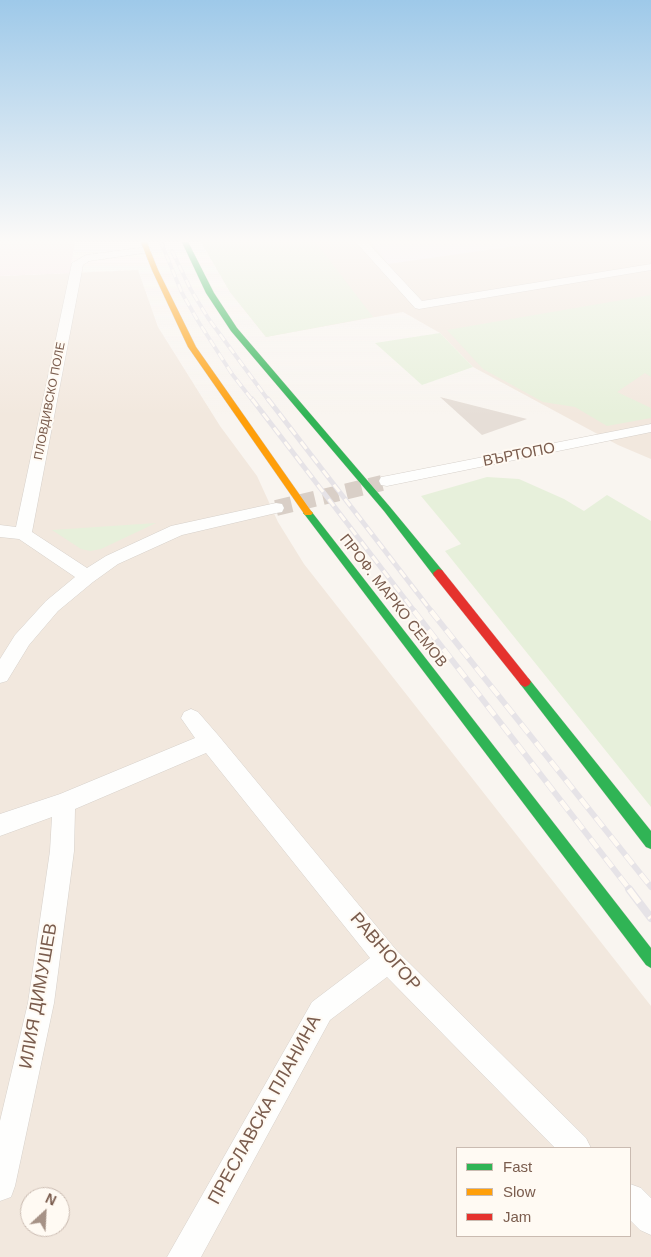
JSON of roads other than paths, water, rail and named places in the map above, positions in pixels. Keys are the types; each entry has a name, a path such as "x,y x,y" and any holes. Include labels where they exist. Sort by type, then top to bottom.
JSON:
{"main road":[{"name":"ПРОФ. МАРКО СЕМОВ","path":"170,299 192,347 288,486 651,960"},
{"path":"214,299 238,336 387,509 651,842"}],"street":[{"name":"ПЛОВДИВСКО ПОЛЕ","path":"23,534 71,299"},
{"path":"413,299 419,305 458,299"},
{"name":"ВЪРТОПО","path":"387,481 651,428"},
{"path":"0,674 22,640 52,606 87,578 126,553 177,530 276,508"},
{"path":"0,531 23,534 87,578"},
{"name":"РАВНОГОР","path":"191,718 388,960 575,1147"},
{"path":"0,825 64,803 210,741"},
{"name":"ИЛИЯ ДИМУШЕВ","path":"0,1186 41,1003 62,852 64,803"},
{"name":"ПРЕСЛАВСКА ПЛАНИНА","path":"183,1257 321,1011 388,960"},
{"path":"631,1200 651,1219"}],"tunnel":[{"path":"276,508 382,483"}],"railway":[{"path":"185,299 232,374 253,401"},
{"path":"196,299 208,318 269,401"},
{"path":"252,399 415,612"},
{"path":"268,399 432,612"},
{"path":"414,611 630,890"},
{"path":"431,611 651,887"},
{"path":"629,889 651,918"}]}
